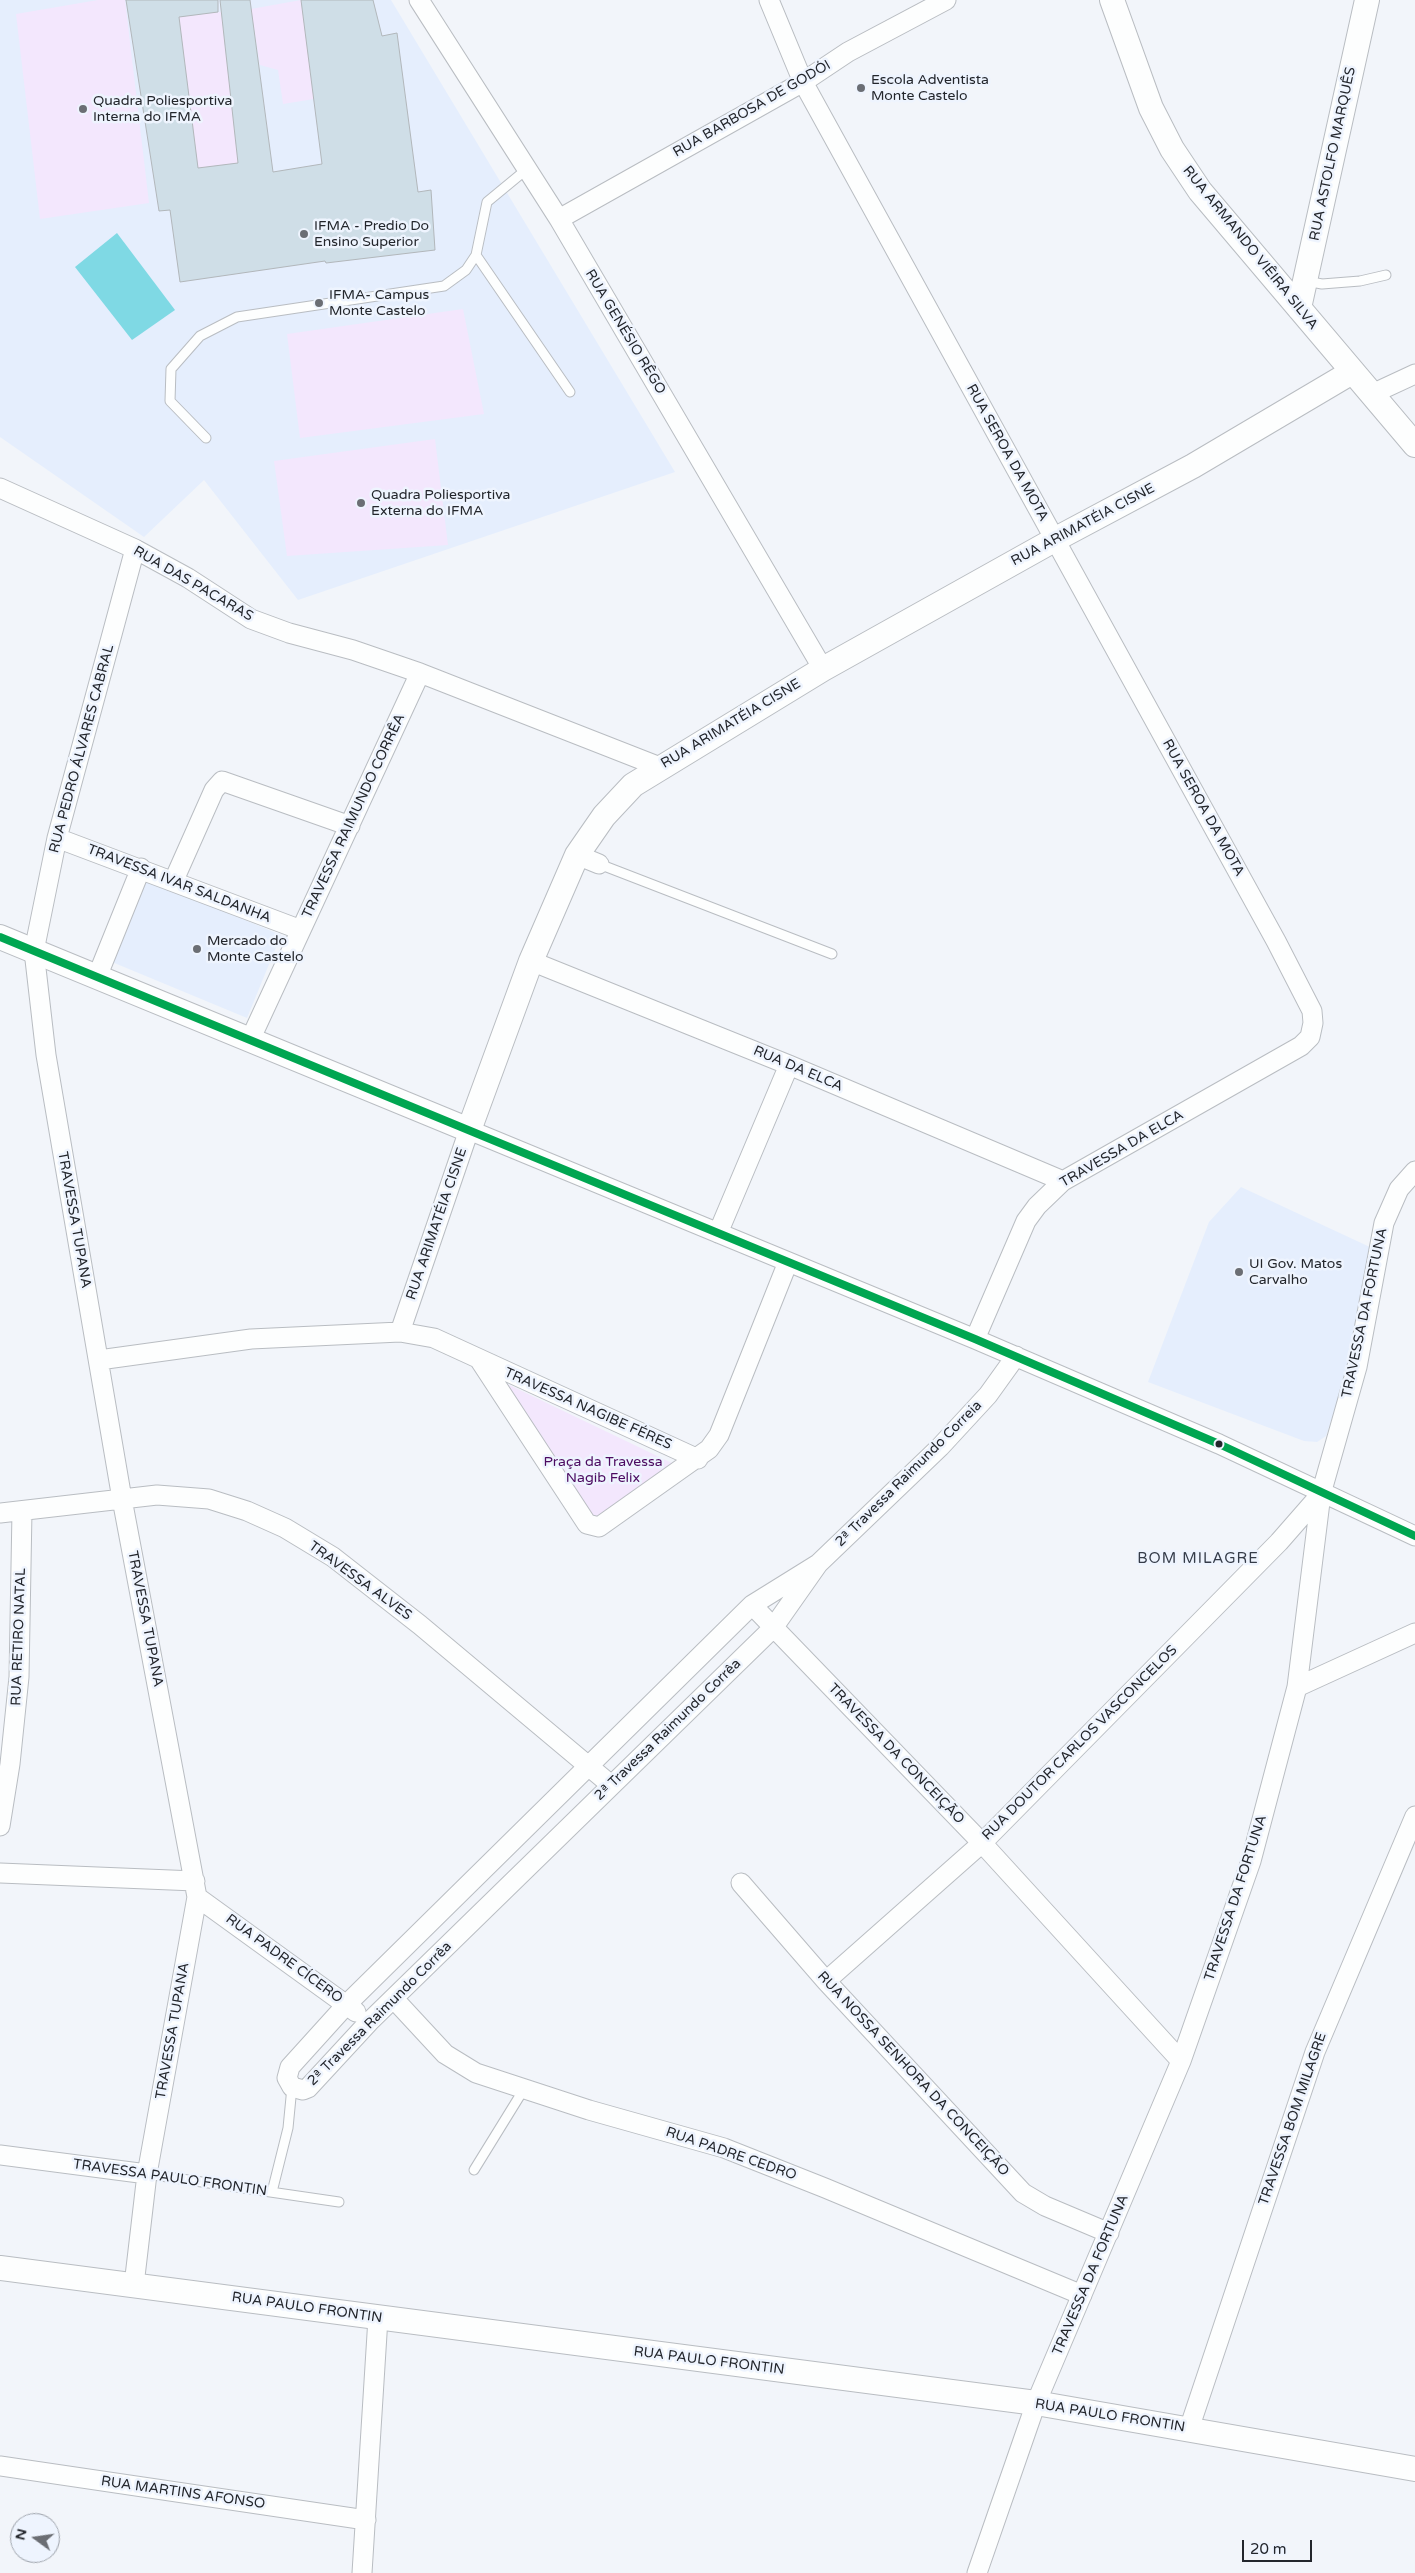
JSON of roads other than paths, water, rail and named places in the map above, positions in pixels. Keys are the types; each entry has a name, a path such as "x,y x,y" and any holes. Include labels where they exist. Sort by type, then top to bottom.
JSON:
{"street":[{"name":"RUA GENÉSIO RÊGO","path":"419,0 558,219 823,669"},
{"name":"RUA SEROA DA MOTA","path":"769,0 803,82 1307,999 1314,1023 1310,1036"},
{"name":"RUA BARBOSA DE GODÓI","path":"558,219 803,82 848,52 946,0"},
{"name":"RUA ARMANDO VIÊIRA SILVA","path":"1112,0 1151,108 1172,149 1200,191 1415,445"},
{"name":"RUA ASTOLFO MARQUÊS","path":"1299,308 1367,0"},
{"name":"RUA ARIMATÉIA CISNE","path":"400,1332 469,1130 531,961 577,855 604,816 633,785 823,669 1054,540 1193,466 1352,372"},
{"path":"1372,394 1415,374"},
{"name":"RUA DAS PACARAS","path":"0,488 135,549 188,578 251,619 420,673 660,767"},
{"name":"RUA PEDRO ÁLVARES CABRAL","path":"34,951 57,838 135,549"},
{"name":"TRAVESSA RAIMUNDO CORRÊA","path":"250,1040 420,673"},
{"path":"174,880 214,790 222,781 350,826"},
{"name":"TRAVESSA IVAR SALDANHA","path":"57,838 174,880 302,930"},
{"path":"577,855 599,864"},
{"path":"97,977 141,868"},
{"path":"0,937 975,1338 1219,1444 1321,1494 1415,1536"},
{"name":"TRAVESSA TUPANA","path":"34,951 46,1055 122,1499 196,1889 147,2174 134,2285"},
{"name":"RUA DA ELCA","path":"531,961 789,1065 1063,1181"},
{"name":"TRAVESSA DA ELCA","path":"975,1338 1026,1221 1036,1206 1063,1181 1301,1046 1310,1036"},
{"path":"718,1232 789,1065"},
{"name":"TRAVESSA DA FORTUNA","path":"977,2573 1036,2403 1182,2060 1251,1861 1297,1687 1321,1494 1357,1367 1384,1223 1399,1188 1415,1171"},
{"name":"TRAVESSA NAGIBE FÉRES","path":"479,1359 587,1524 592,1527 598,1527 698,1459 709,1449 719,1435 788,1262"},
{"name":"TRAVESSA NAGIBE FÉRES","path":"99,1360 252,1339 400,1332 434,1338 698,1459"},
{"name":"2ª Travessa Raimundo Correia","path":"818,1564 946,1440 988,1395 1016,1356"},
{"name":"RUA DOUTOR CARLOS VASCONCELOS","path":"826,1981 982,1843 1279,1542 1321,1494"},
{"name":"TRAVESSA ALVES","path":"0,1513 157,1495 209,1499 247,1511 286,1528 333,1557 406,1614 612,1785"},
{"name":"RUA RETIRO NATAL","path":"0,1826 5,1764 19,1677 22,1510"},
{"name":"2ª Travessa Raimundo Corrêa","path":"818,1564 773,1628 369,2022 308,2088 303,2090 292,2087 288,2078 290,2067 347,2004 752,1604 818,1564"},
{"name":"TRAVESSA DA CONCEIÇÃO","path":"752,1604 773,1628 982,1843 1182,2060"},
{"path":"1297,1687 1415,1633"},
{"name":"TRAVESSA BOM MILAGRE","path":"1189,2429 1315,2052 1415,1816"},
{"path":"0,1873 196,1889"},
{"name":"RUA NOSSA SENHORA DA CONCEIÇÃO","path":"741,1883 826,1981 1023,2193 1045,2206 1109,2233"},
{"name":"RUA PADRE CÍCERO","path":"196,1889 369,2022"},
{"name":"RUA PADRE CEDRO","path":"394,1998 445,2054 476,2073 724,2148 834,2191 1082,2295"},
{"name":"TRAVESSA PAULO FRONTIN","path":"0,2156 147,2174"},
{"name":"RUA PAULO FRONTIN","path":"0,2268 1036,2403 1415,2469"},
{"path":"362,2573 378,2318"},
{"name":"RUA MARTINS AFONSO","path":"0,2466 366,2520"}],"lane":[{"path":"206,438 170,401 171,369 200,336 237,317 444,286 466,270 476,255 487,202 527,169"},
{"path":"476,255 570,392"},
{"path":"1305,281 1322,284 1360,282 1386,275"},
{"path":"599,864 832,954"},
{"path":"272,2192 288,2128 292,2087"},
{"path":"474,2170 524,2089"},
{"name":"TRAVESSA PAULO FRONTIN","path":"147,2174 339,2202"}],"water":[{"path":"117,233 175,310 132,340 75,267"}],"place":[{"name":"Escola Adventista Monte Castelo","path":"861,88"},
{"name":"Quadra Poliesportiva Interna do IFMA","path":"83,109"},
{"name":"IFMA - Predio Do Ensino Superior","path":"304,234"},
{"name":"IFMA- Campus Monte Castelo","path":"319,303"},
{"name":"Quadra Poliesportiva Externa do IFMA","path":"361,503"},
{"name":"Mercado do Monte Castelo","path":"197,949"},
{"name":"UI Gov. Matos Carvalho","path":"1239,1272"}],"district":[{"name":"BOM MILAGRE","path":"1198,1559"}],"park label":[{"name":"Praça da Travessa Nagib Felix","path":"603,1470"}]}
